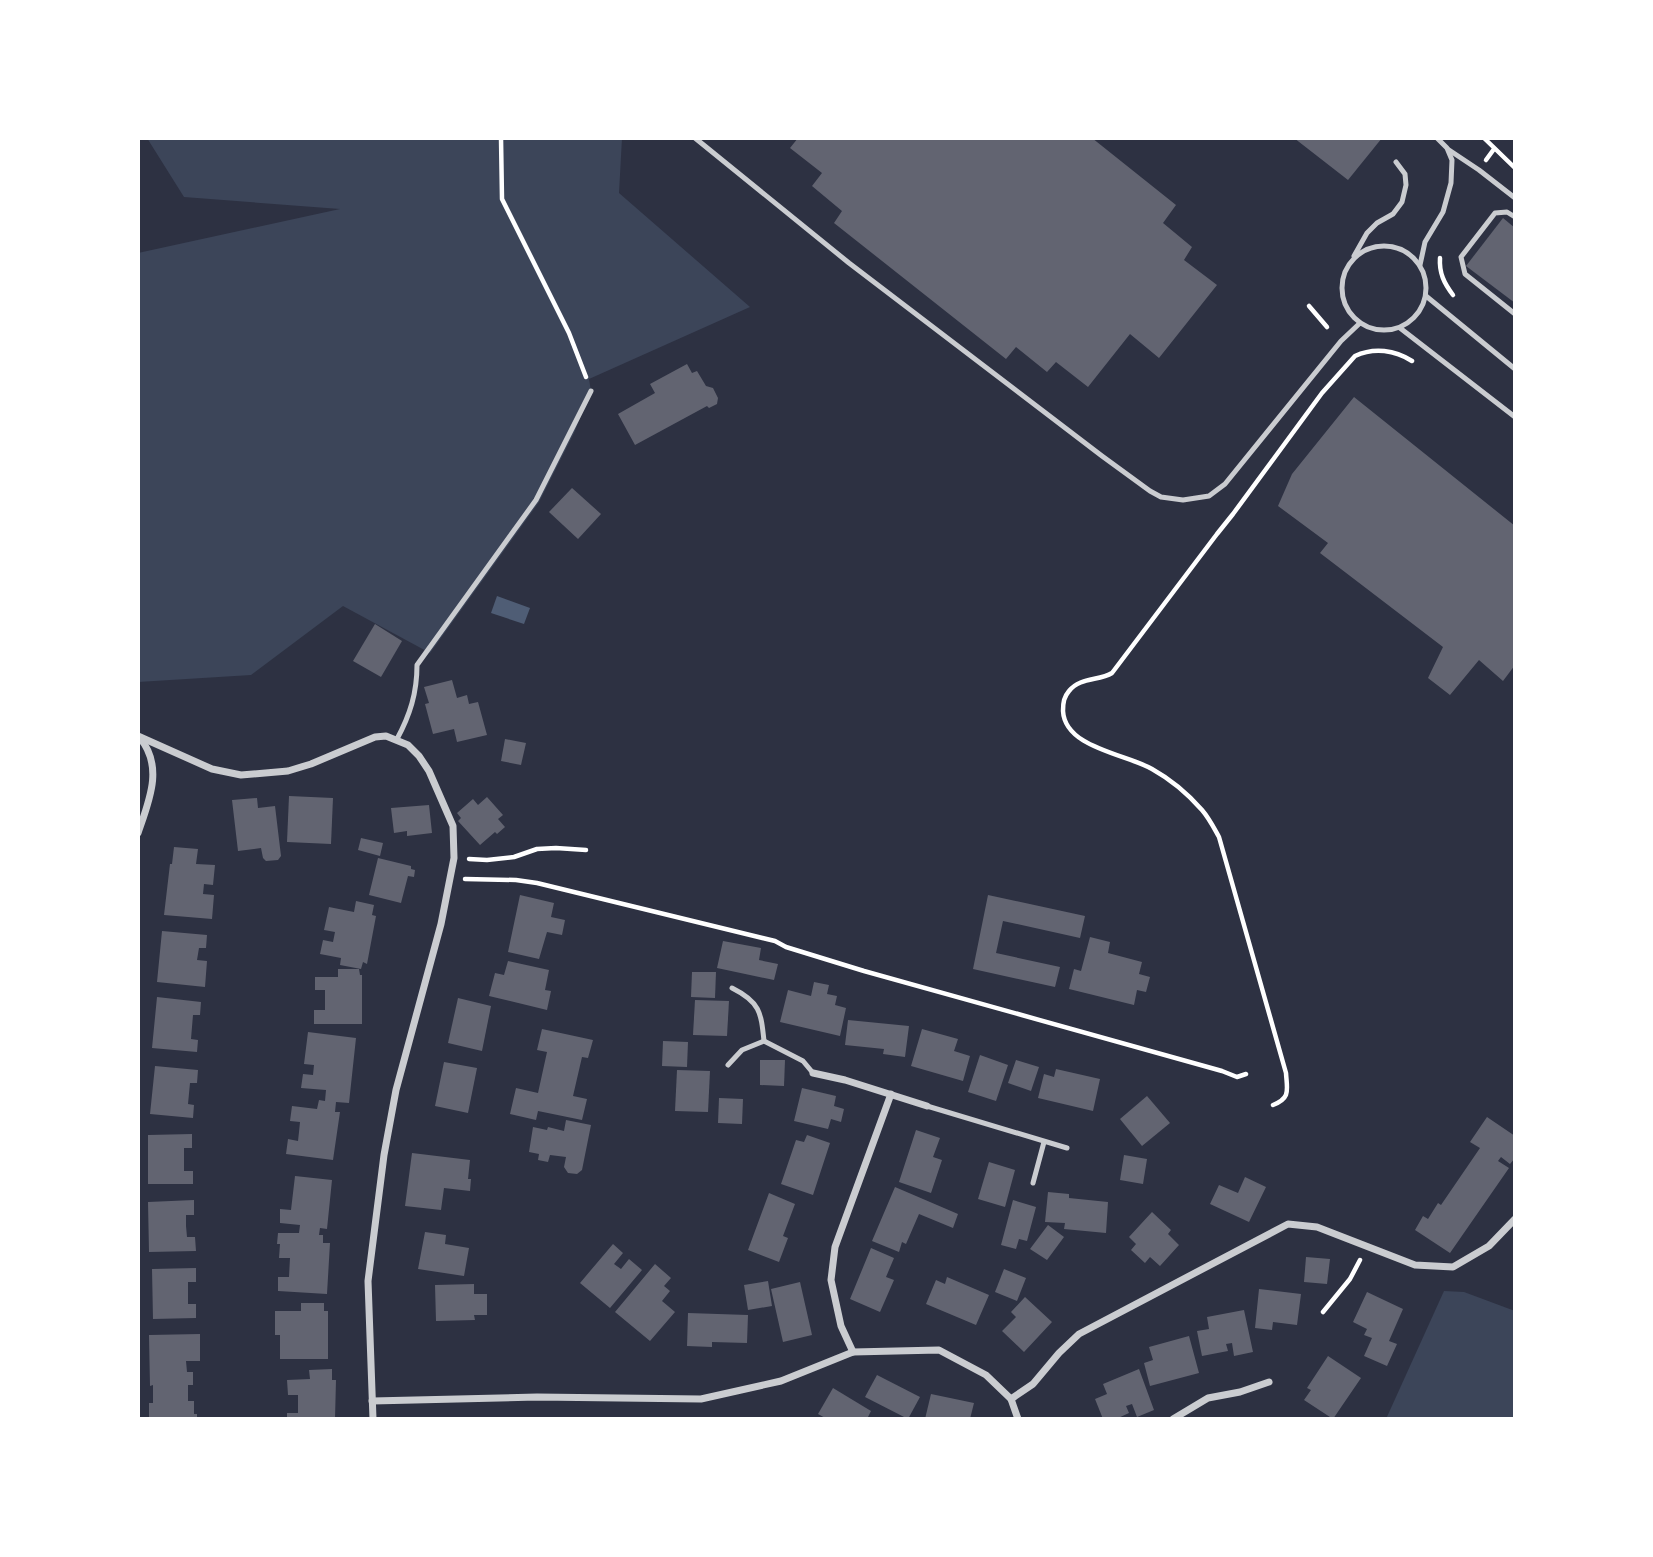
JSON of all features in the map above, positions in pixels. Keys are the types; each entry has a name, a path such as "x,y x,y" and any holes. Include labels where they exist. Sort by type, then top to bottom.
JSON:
{"street":[{"path":"138,736 212,769 241,775 288,771 375,737 397,739 419,756 429,771 453,827 454,858 450,880 396,1090 384,1155 368,1281 373,1419"},
{"path":"138,736 149,749 154,772 138,833"},
{"path":"813,1073 845,1080 927,1106"},
{"path":"853,1352 841,1326 831,1280 835,1247 891,1094"},
{"path":"1011,1399 1033,1384 1079,1334 1288,1224 1317,1227 1415,1265 1453,1267 1489,1246 1515,1219"},
{"path":"372,1401 537,1397 701,1399 781,1381 853,1352 939,1350 986,1375 1011,1399 1018,1419"},
{"path":"1173,1419 1208,1398 1240,1392 1269,1382"}],"lane":[{"path":"695,138 849,263 1161,498 1184,500 1209,496 1225,484 1340,341 1360,323"},
{"path":"1437,138 1515,198"},
{"path":"1420,265 1425,242 1443,212 1451,183 1452,160 1447,148"},
{"path":"1351,262 1362,252 1384,246 1399,248 1411,255 1420,265 1426,280 1426,296 1413,320 1400,328 1379,330 1360,323 1347,307 1342,295 1342,281 1351,262 1367,233 1377,223 1393,214 1402,202 1406,185 1405,174 1396,162"},
{"path":"1515,217 1507,212 1495,213 1461,257 1465,274 1515,314"},
{"path":"1426,296 1515,369"},
{"path":"1400,328 1515,417"},
{"path":"397,739 414,700 417,665 536,500 591,391"},
{"path":"732,988 755,1003 762,1022 764,1041"},
{"path":"728,1065 743,1050 764,1041"},
{"path":"764,1041 803,1061 813,1073"},
{"path":"927,1106 1067,1149"},
{"path":"1033,1182 1044,1142"}],"path":[{"path":"501,138 502,200 569,333 591,391"},
{"path":"1484,138 1515,168"},
{"path":"1309,306 1326,327"},
{"path":"1273,1105 1282,1101 1287,1093 1286,1073 1219,836 1203,811 1182,790 1152,769 1089,745 1070,730 1063,715 1063,700 1070,689 1083,681 1105,678 1112,673 1322,393 1355,356 1378,350 1395,352 1427,372 1439,358"},
{"path":"454,858 487,860 513,858 537,849 586,850"},
{"path":"450,880 471,878 537,883 775,941 786,947 864,971 1237,1077 1246,1073"},
{"path":"1322,1312 1350,1279 1367,1247"}],"shaded area":[{"path":"147,138 622,138 619,193 750,307 589,379 591,391 574,433 539,502 430,653 343,606 251,675 138,682 138,253 340,209 184,197"},
{"path":"497,596 530,608 524,624 491,613"},
{"path":"1444,1291 1464,1292 1515,1311 1515,1419 1386,1419"}],"building":[{"path":"798,138 1092,138 1176,205 1163,223 1192,247 1184,260 1217,285 1159,358 1130,334 1088,387 1056,362 1047,372 1016,347 1006,359 834,223 842,211 812,186 822,173 790,148"},
{"path":"1294,138 1382,138 1348,180"},
{"path":"1503,218 1515,228 1515,303 1466,266"},
{"path":"687,364 692,373 697,371 706,386 713,388 718,398 717,404 709,408 707,406 635,445 618,414 655,393 650,384"},
{"path":"1354,397 1515,526 1515,665 1503,681 1479,660 1450,695 1428,678 1443,647 1320,553 1328,543 1278,506 1292,474"},
{"path":"572,488 601,514 578,539 549,512"},
{"path":"375,624 402,641 381,677 353,661"},
{"path":"452,680 457,698 467,695 469,704 478,702 487,735 457,742 454,729 433,734 425,704 429,703 424,687"},
{"path":"505,739 526,743 521,765 501,761"},
{"path":"289,796 333,798 331,844 287,842"},
{"path":"487,797 503,815 498,819 505,827 480,845 458,821 461,818 457,813 473,799 478,805"},
{"path":"257,798 258,808 275,806 281,856 278,860 266,861 261,848 238,851 232,800"},
{"path":"429,805 432,833 407,836 407,831 394,833 391,808"},
{"path":"361,838 383,843 380,856 358,850"},
{"path":"174,847 198,849 196,864 215,865 213,885 204,884 203,894 214,895 212,919 164,915"},
{"path":"378,858 411,866 411,869 415,870 414,877 408,876 401,903 369,895"},
{"path":"520,895 554,903 551,917 565,920 562,935 547,932 539,959 508,952"},
{"path":"988,895 1085,916 1080,938 1003,921 996,953 1060,967 1055,987 973,969"},
{"path":"356,901 374,905 372,915 376,916 367,964 363,962 361,969 340,965 341,958 320,954 323,940 333,942 335,932 324,930 329,907 354,912"},
{"path":"162,931 207,935 206,948 199,948 197,960 207,961 205,987 157,982"},
{"path":"1090,937 1110,942 1108,953 1142,962 1139,974 1150,977 1146,992 1137,990 1134,1005 1069,989 1074,969 1081,971"},
{"path":"723,941 761,948 759,960 778,964 774,980 717,968"},
{"path":"508,961 549,970 545,990 551,991 547,1010 489,996 495,973 504,975"},
{"path":"338,969 359,969 362,975 362,1024 314,1024 314,1010 325,1010 325,990 315,990 315,977 338,977"},
{"path":"692,972 716,972 715,998 691,997"},
{"path":"814,982 829,985 827,994 837,996 835,1005 846,1008 840,1036 780,1022 788,990 811,996"},
{"path":"157,997 201,1002 200,1015 193,1015 191,1039 198,1040 197,1052 152,1048"},
{"path":"458,998 491,1006 482,1051 448,1043"},
{"path":"695,1000 729,1001 727,1036 693,1035"},
{"path":"848,1020 909,1026 905,1057 883,1054 884,1049 845,1045"},
{"path":"542,1029 593,1040 588,1058 582,1057 573,1096 587,1099 582,1120 538,1111 536,1120 510,1114 516,1088 538,1093 547,1052 537,1050"},
{"path":"922,1029 958,1039 954,1051 970,1056 963,1081 911,1066"},
{"path":"308,1032 356,1038 349,1103 336,1102 335,1112 340,1112 333,1160 286,1154 288,1139 298,1141 300,1122 290,1121 292,1106 317,1109 319,1100 325,1101 326,1090 301,1088 303,1074 313,1075 314,1065 304,1064"},
{"path":"663,1041 688,1042 687,1067 662,1066"},
{"path":"980,1055 1008,1065 996,1101 968,1092"},
{"path":"760,1060 785,1060 784,1086 760,1085"},
{"path":"1016,1060 1039,1067 1031,1091 1008,1083"},
{"path":"444,1062 477,1068 468,1113 435,1106"},
{"path":"155,1066 198,1070 197,1083 190,1083 188,1104 194,1105 193,1118 150,1114"},
{"path":"1056,1069 1100,1079 1093,1111 1038,1098 1044,1074 1054,1077"},
{"path":"677,1070 710,1071 708,1112 675,1111"},
{"path":"802,1088 836,1096 834,1106 844,1109 841,1122 831,1119 828,1129 794,1121"},
{"path":"1147,1096 1170,1123 1142,1146 1120,1119"},
{"path":"719,1098 743,1099 742,1124 718,1123"},
{"path":"1487,1117 1515,1136 1515,1158 1510,1164 1501,1157 1498,1161 1509,1168 1450,1253 1415,1230 1423,1216 1428,1219 1438,1203 1441,1205 1480,1148 1470,1142"},
{"path":"566,1120 591,1125 582,1170 577,1174 568,1173 564,1167 566,1157 550,1155 548,1162 538,1160 539,1154 529,1152 533,1127 564,1131"},
{"path":"916,1130 940,1138 933,1157 942,1160 931,1193 899,1182"},
{"path":"192,1134 192,1148 184,1148 184,1171 193,1171 193,1184 148,1184 148,1135"},
{"path":"807,1135 830,1143 813,1195 781,1184 796,1140 804,1142"},
{"path":"412,1153 470,1160 470,1191 444,1188 441,1210 405,1206"},
{"path":"1124,1155 1147,1159 1143,1184 1120,1180"},
{"path":"989,1162 1015,1170 1005,1207 978,1199"},
{"path":"295,1176 332,1180 327,1229 320,1228 319,1235 323,1235 323,1243 330,1243 327,1294 278,1291 278,1277 289,1277 290,1258 279,1258 278,1233 299,1233 300,1225 280,1223 280,1209 291,1210"},
{"path":"1245,1177 1266,1187 1249,1222 1210,1204 1219,1185 1238,1193"},
{"path":"895,1187 958,1214 953,1228 919,1214 906,1244 902,1242 899,1252 872,1241"},
{"path":"1048,1192 1069,1194 1069,1198 1108,1202 1106,1233 1064,1229 1065,1223 1045,1222"},
{"path":"769,1193 795,1204 783,1236 788,1238 779,1262 748,1250"},
{"path":"194,1200 194,1215 186,1215 186,1226 187,1237 195,1237 196,1251 149,1252 148,1202"},
{"path":"1013,1200 1036,1207 1027,1241 1019,1239 1016,1249 1001,1245"},
{"path":"1152,1212 1171,1230 1168,1234 1179,1245 1160,1266 1150,1257 1145,1263 1131,1250 1136,1244 1129,1237"},
{"path":"1048,1225 1064,1237 1047,1260 1030,1249"},
{"path":"425,1232 446,1235 445,1244 469,1248 464,1276 418,1269"},
{"path":"613,1244 623,1253 614,1264 621,1269 629,1259 642,1270 610,1308 580,1283"},
{"path":"871,1248 894,1258 886,1277 894,1280 880,1312 850,1299"},
{"path":"1306,1257 1330,1259 1327,1284 1304,1282"},
{"path":"655,1264 671,1278 664,1286 670,1291 662,1301 675,1312 650,1341 615,1312"},
{"path":"196,1268 196,1282 188,1282 188,1304 196,1304 196,1318 153,1319 152,1269"},
{"path":"1004,1269 1026,1278 1017,1301 995,1292"},
{"path":"947,1277 989,1295 976,1325 926,1304 936,1280 945,1284"},
{"path":"768,1281 772,1306 748,1310 744,1285"},
{"path":"800,1282 812,1335 783,1342 771,1289"},
{"path":"474,1284 474,1294 487,1294 487,1315 474,1315 475,1320 436,1321 435,1285"},
{"path":"1259,1289 1301,1294 1297,1325 1273,1322 1272,1330 1255,1328"},
{"path":"1367,1292 1403,1309 1389,1341 1397,1344 1387,1366 1364,1356 1372,1338 1364,1335 1367,1329 1353,1322"},
{"path":"1025,1297 1052,1322 1024,1352 1002,1331 1016,1317 1011,1312"},
{"path":"301,1303 324,1303 324,1311 328,1311 328,1359 280,1359 280,1335 275,1335 275,1311 301,1311"},
{"path":"1244,1310 1253,1352 1234,1356 1232,1343 1226,1344 1228,1351 1202,1356 1197,1331 1209,1329 1207,1317"},
{"path":"688,1313 748,1315 747,1343 712,1342 712,1347 687,1346"},
{"path":"200,1334 200,1361 186,1361 187,1372 193,1372 193,1385 188,1385 188,1401 194,1401 194,1414 197,1414 197,1419 149,1419 149,1403 153,1403 153,1385 150,1386 149,1335"},
{"path":"1189,1336 1199,1373 1150,1386 1144,1363 1153,1360 1149,1347"},
{"path":"1328,1356 1361,1378 1333,1419 1304,1400 1311,1390 1307,1388"},
{"path":"332,1369 332,1380 336,1380 335,1419 287,1419 287,1413 298,1413 298,1395 288,1395 287,1380 310,1379 309,1370"},
{"path":"1139,1369 1154,1410 1137,1417 1132,1404 1126,1406 1129,1413 1116,1419 1103,1419 1095,1399 1107,1394 1103,1384"},
{"path":"877,1375 920,1397 908,1419 865,1397"},
{"path":"833,1388 871,1411 867,1419 827,1419 818,1414"},
{"path":"931,1394 974,1403 970,1419 925,1419"}]}
